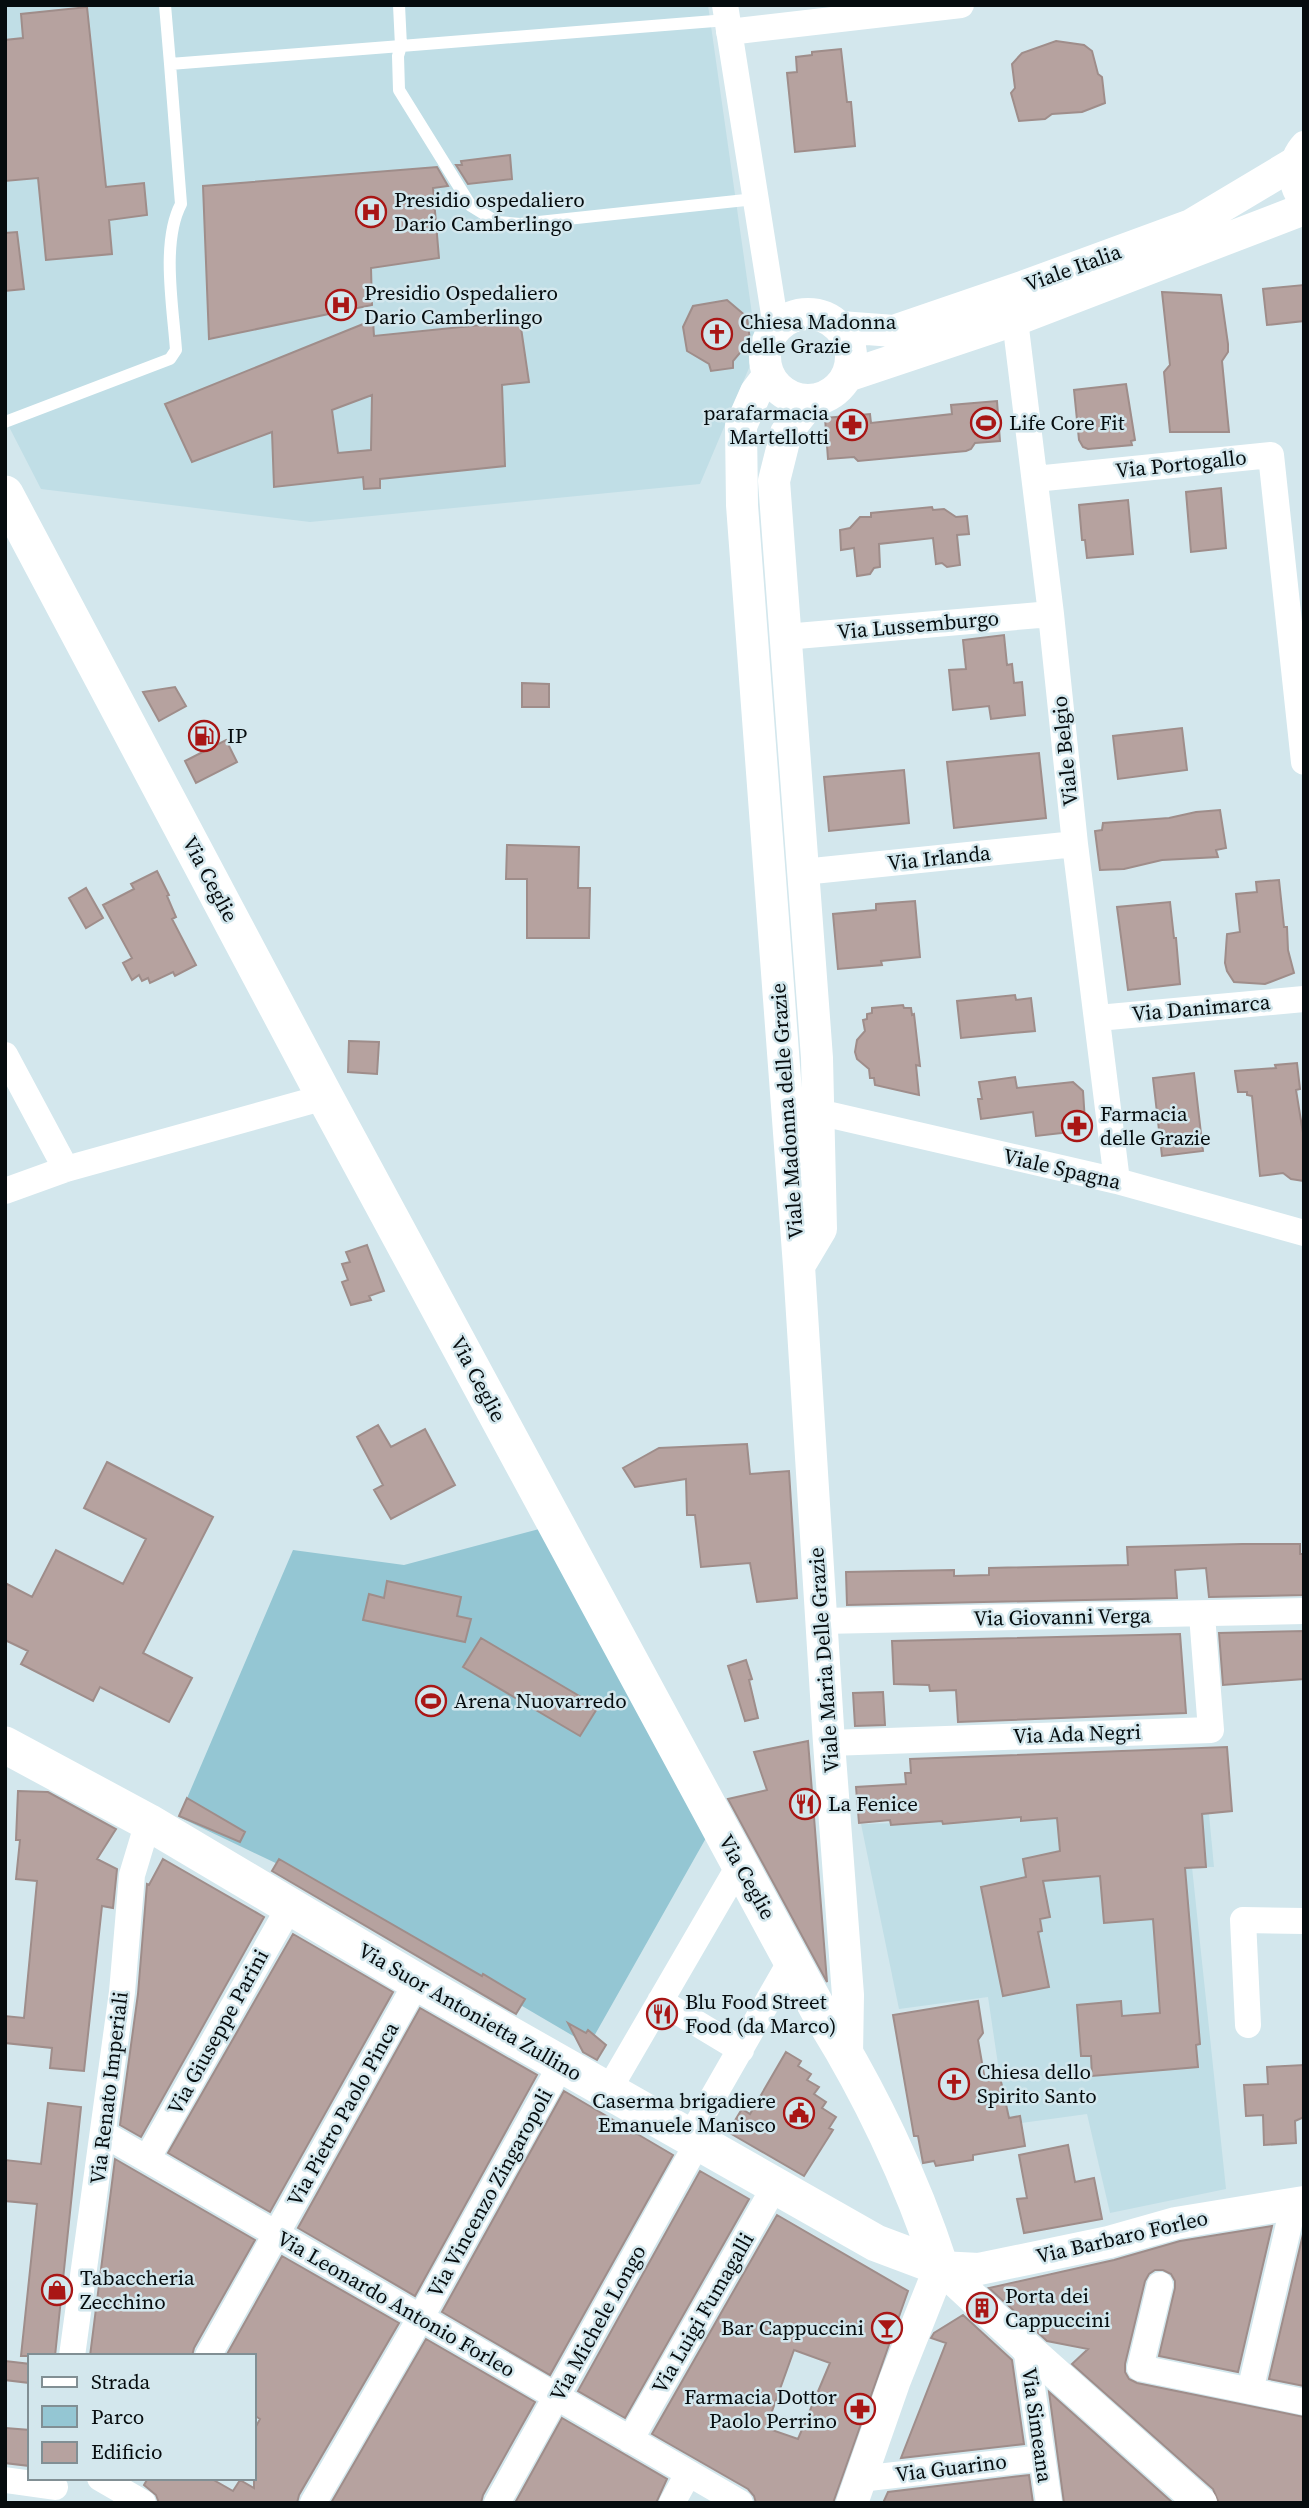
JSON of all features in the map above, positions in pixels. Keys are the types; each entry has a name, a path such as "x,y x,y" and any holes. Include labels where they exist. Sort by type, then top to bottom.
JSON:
{"main road":[{"name":"Via Ceglie","path":"5,494 326,1097 819,2011 847,2055 922,2212 940,2267"},
{"name":"Via Suor Antonietta Zullino","path":"5,1745 148,1822 417,1982 876,2243 940,2267"}],"street":[{"path":"776,327 727,19 961,5"},
{"path":"1298,154 1293,185 1304,202"},
{"name":"Viale Italia","path":"840,327 894,331 1191,225 1298,154"},
{"name":"Viale Italia","path":"847,376 1015,320 1304,209"},
{"path":"817,314 840,327 850,344 851,359 847,376 838,388 827,396 812,400 796,399 782,392 768,376 764,361 767,340 776,327 787,318 817,314"},
{"name":"Viale Belgio","path":"1015,320 1117,1181"},
{"name":"Viale Madonna delle Grazie","path":"768,376 756,392 741,426 742,505 799,1266"},
{"name":"Viale Madonna delle Grazie","path":"799,1266 821,1229 817,1058 774,481 786,433 812,400"},
{"name":"Via Portogallo","path":"1035,479 1270,455 1304,762"},
{"name":"Via Lussemburgo","path":"785,637 1051,614"},
{"name":"Via Irlanda","path":"803,872 1075,844"},
{"name":"Via Danimarca","path":"1098,1018 1304,999"},
{"path":"5,1055 66,1169"},
{"path":"5,1191 66,1169 326,1097"},
{"name":"Viale Spagna","path":"818,1112 1117,1181 1304,1233"},
{"name":"Viale Maria Delle Grazie","path":"799,1266 848,1995 847,2055"},
{"name":"Via Giovanni Verga","path":"821,1621 1304,1611"},
{"name":"Via Ada Negri","path":"829,1743 1211,1730 1202,1615"},
{"name":"Via Renato Imperiali","path":"72,2354 122,1992 132,1875 148,1822"},
{"path":"608,2091 740,1864"},
{"name":"Via Giuseppe Parini","path":"146,2159 290,1906"},
{"path":"1248,2025 1243,1920 1304,1921"},
{"name":"Via Michele Longo","path":"497,2503 792,1959"},
{"name":"Via Pietro Paolo Pinca","path":"209,2354 417,1982"},
{"path":"660,2001 741,2050"},
{"name":"Via Vincenzo Zingaropoli","path":"313,2503 421,2317 561,2065"},
{"name":"Via Leonardo Antonio Forleo","path":"104,2134 740,2503"},
{"name":"Via Luigi Fumagalli","path":"630,2440 775,2186"},
{"path":"1250,2391 1299,2202"},
{"name":"Via Barbaro Forleo","path":"940,2267 979,2269 1109,2242 1175,2224 1299,2202"},
{"path":"856,2491 895,2380 940,2267 1201,2503"},
{"path":"1159,2287 1140,2368 1304,2402"},
{"name":"Via Simeana","path":"1026,2347 1049,2503"},
{"name":"Via Guarino","path":"856,2491 1042,2458"},
{"path":"673,2503 688,2473"},
{"path":"5,2480 55,2489"},
{"path":"105,2480 137,2492"}],"lane":[{"path":"5,422 170,359 176,350 170,252 174,217 181,204 165,5"},
{"path":"398,5 401,46 398,56 399,89 471,206 497,222 520,225 755,199"},
{"path":"170,64 727,19"}],"shaded area":[{"name":"Presidio ospedaliero Dario Camberlingo","path":"5,5 708,5 757,349 700,484 310,522 41,489 5,419"},
{"path":"1209,1814 1214,1867 1192,1867 1226,2189 1110,2213 1087,2114 1007,2125 988,1997 899,2009 861,1824"}],"green space":[{"name":"Arena Nuovarredo","path":"543,1528 706,1838 584,2054 575,2037 284,1867 179,1817 293,1550 404,1565"}],"building":[{"path":"87,7 106,187 144,183 147,215 109,220 112,254 46,260 38,178 5,181 5,40 23,38 21,14"},
{"path":"1056,41 1084,45 1092,51 1098,74 1102,77 1105,103 1082,112 1052,114 1045,119 1019,121 1011,93 1015,88 1012,64 1022,53"},
{"path":"841,49 847,102 851,102 855,146 795,152 787,73 797,72 796,57 812,55 812,52"},
{"path":"510,155 512,179 468,184 456,165 462,165 461,161"},
{"path":"437,167 448,186 433,188 439,258 371,268 372,305 209,339 203,186"},
{"path":"17,232 24,289 5,291 5,233"},
{"path":"1304,285 1304,321 1267,325 1263,289"},
{"path":"1162,292 1221,295 1228,344 1228,352 1222,361 1229,432 1170,432 1164,372 1170,365"},
{"name":"Chiesa Madonna delle Grazie","path":"727,300 747,317 750,341 733,361 733,368 711,371 709,364 687,351 683,327 693,306"},
{"path":"373,320 374,336 520,321 529,382 502,385 505,466 380,479 380,488 364,489 363,477 274,487 272,432 192,462 165,404","holes":["372,395 371,450 338,453 332,410"]},
{"path":"1126,384 1135,440 1131,441 1132,445 1088,449 1083,447 1079,440 1074,390"},
{"path":"997,401 1000,441 975,443 966,451 858,461 854,457 828,459 825,418 870,414 871,423 952,414 951,405"},
{"path":"1221,488 1226,548 1191,552 1186,492"},
{"path":"1128,500 1133,554 1087,558 1085,540 1082,540 1079,505"},
{"path":"932,507 933,510 944,509 956,517 967,516 969,534 957,535 960,565 947,567 942,563 936,564 933,538 879,544 880,567 874,568 870,574 857,576 854,548 841,550 840,530 850,528 860,517 871,517 871,513"},
{"path":"1004,635 1007,665 1012,664 1014,683 1022,682 1025,715 991,719 989,706 953,710 949,670 966,669 963,640"},
{"path":"522,683 549,684 549,707 522,707"},
{"path":"175,687 186,706 159,721 143,692"},
{"path":"1182,728 1187,770 1118,779 1113,736"},
{"path":"226,740 237,762 196,783 185,761"},
{"path":"1039,753 1046,818 954,828 947,762"},
{"path":"904,770 909,823 829,831 824,777"},
{"path":"1220,810 1226,848 1216,850 1218,857 1162,860 1124,869 1100,870 1095,831 1102,830 1103,823 1169,818"},
{"path":"507,845 579,847 578,888 590,888 589,938 527,938 527,879 506,879"},
{"path":"157,871 176,917 172,919 196,965 175,976 173,972 150,983 148,978 142,981 139,975 132,980 123,963 132,958 103,905 134,889 131,884"},
{"path":"1279,880 1284,927 1287,927 1288,950 1294,973 1265,984 1234,982 1225,963 1227,934 1240,932 1236,894 1257,892 1256,882"},
{"path":"86,888 103,918 86,928 69,898"},
{"path":"915,901 920,957 881,961 882,965 838,969 833,914 876,910 876,904"},
{"path":"1170,902 1180,984 1128,990 1117,907"},
{"path":"1015,995 1016,1000 1031,998 1035,1031 961,1038 957,1001"},
{"path":"903,1005 904,1008 911,1008 912,1015 914,1014 920,1066 916,1065 919,1095 875,1085 874,1078 870,1078 869,1069 857,1059 855,1052 857,1040 865,1031 863,1020 867,1019 867,1014 872,1013 872,1008"},
{"path":"349,1041 379,1042 377,1074 348,1072"},
{"path":"1297,1063 1300,1089 1296,1090 1304,1139 1304,1181 1291,1179 1283,1173 1260,1176 1252,1096 1247,1095 1247,1092 1238,1092 1235,1071 1276,1068 1275,1065"},
{"path":"1194,1073 1203,1151 1162,1156 1153,1078"},
{"path":"1015,1077 1017,1088 1073,1082 1083,1091 1085,1122 1079,1131 1036,1136 1033,1112 981,1119 979,1082"},
{"path":"367,1245 384,1291 369,1296 371,1300 351,1305 342,1282 348,1280 342,1264 350,1262 346,1252"},
{"path":"378,1425 391,1447 425,1429 455,1485 391,1519 374,1490 383,1485 357,1437"},
{"path":"747,1444 750,1474 789,1471 797,1598 757,1602 750,1563 701,1567 695,1515 687,1515 686,1479 635,1487 623,1468 659,1448"},
{"path":"107,1462 213,1517 143,1653 192,1678 169,1722 100,1687 93,1701 21,1664 28,1651 5,1640 5,1583 32,1597 56,1550 123,1584 146,1539 84,1508"},
{"path":"1300,1544 1300,1554 1304,1554 1304,1595 1209,1597 1206,1568 1175,1570 1177,1598 847,1605 846,1572 954,1570 954,1576 989,1575 989,1568 1128,1565 1127,1547"},
{"path":"387,1581 461,1597 457,1616 471,1619 465,1642 363,1620 369,1594 384,1598"},
{"path":"1304,1631 1304,1679 1223,1685 1219,1633"},
{"path":"1180,1634 1186,1713 958,1722 956,1690 930,1691 929,1685 894,1684 892,1641"},
{"path":"481,1638 598,1707 580,1736 463,1667"},
{"path":"746,1660 758,1718 745,1721 728,1666"},
{"path":"883,1692 885,1725 855,1726 853,1693"},
{"path":"808,1741 827,1982 728,1799 767,1790 754,1752"},
{"path":"1227,1747 1232,1811 1202,1814 1206,1867 1185,1868 1200,2044 1196,2045 1198,2067 1092,2076 1091,2056 1081,2056 1077,2005 1121,2001 1122,2016 1160,2013 1153,1919 1104,1923 1100,1876 1043,1881 1050,1917 1040,1919 1042,1931 1038,1932 1049,1987 1003,1996 981,1887 1026,1877 1023,1859 1060,1851 1057,1818 1021,1821 1021,1817 943,1824 942,1821 891,1825 890,1820 859,1823 856,1787 906,1784 905,1773 911,1773 910,1759"},
{"path":"18,1791 48,1792 116,1829 97,1859 117,1869 113,1908 102,1906 84,2071 50,2068 52,2048 5,2043 5,2016 24,2018 37,1881 16,1879 20,1840 16,1840"},
{"path":"187,1798 245,1832 240,1842 179,1816"},
{"path":"163,1859 264,1917 141,2137 120,2125 138,1994 147,1884 149,1885"},
{"path":"279,1859 525,1999 516,2014 272,1871"},
{"path":"293,1934 393,1992 270,2212 168,2153"},
{"name":"Chiesa dello Spirito Santo","path":"978,2001 983,2033 978,2040 985,2080 1000,2077 1009,2118 1020,2116 1025,2146 973,2155 973,2160 936,2166 934,2161 923,2163 918,2136 914,2136 893,2015"},
{"path":"420,2008 537,2075 415,2296 298,2228"},
{"path":"568,2023 586,2033 588,2030 606,2045 597,2060 583,2052"},
{"name":"Caserma brigadiere Emanuele Manisco","path":"786,2052 801,2061 798,2066 811,2074 807,2080 819,2087 814,2094 826,2102 822,2108 836,2117 829,2128 833,2130 804,2176 728,2132 742,2109 750,2114"},
{"path":"1304,2065 1304,2117 1295,2121 1296,2143 1264,2145 1263,2115 1246,2116 1244,2085 1268,2084 1267,2067"},
{"path":"564,2091 673,2155 550,2375 442,2312"},
{"path":"48,2103 81,2107 55,2354 21,2356 37,2204 5,2201 5,2160 41,2164"},
{"path":"1068,2145 1075,2182 1094,2178 1102,2219 1024,2233 1017,2199 1027,2198 1019,2155"},
{"path":"115,2159 255,2240 192,2354 90,2354"},
{"path":"700,2171 749,2199 625,2418 578,2391"},
{"path":"777,2215 908,2291 833,2503 756,2503 748,2489 652,2434","holes":["794,2350 830,2363 798,2439 766,2428"]},
{"path":"1272,2226 1238,2372 1159,2356 1175,2281 1171,2274 1155,2270 1145,2281 1125,2372 1129,2379 1137,2383 1304,2417 1304,2503 1219,2503 1213,2489 1072,2364 1088,2349 1047,2341 989,2288 1114,2260 1180,2241"},
{"path":"1304,2230 1304,2386 1269,2379"},
{"path":"282,2256 399,2323 299,2495 297,2503 159,2503 156,2495 144,2485 147,2480 214,2480 233,2491 240,2480 254,2488 256,2426 260,2419 256,2416 256,2354 227,2354"},
{"path":"963,2315 1012,2360 1024,2444 901,2458 946,2343 931,2338 934,2333"},
{"path":"426,2339 535,2402 481,2503 331,2503"},
{"path":"5,2361 28,2364 28,2383 5,2380"},
{"path":"1049,2392 1173,2503 1064,2503"},
{"path":"562,2418 667,2479 656,2503 515,2503"},
{"path":"5,2428 28,2430 28,2466 5,2463"},
{"path":"1029,2475 1033,2503 883,2503 888,2492"}],"place":[{"name":"Presidio ospedaliero Dario Camberlingo","path":"371,212"},
{"name":"Presidio Ospedaliero Dario Camberlingo","path":"341,305"},
{"name":"Chiesa Madonna delle Grazie","path":"717,334"},
{"name":"Life Core Fit","path":"986,423"},
{"name":"parafarmacia Martellotti","path":"852,425"},
{"name":"IP","path":"204,736"},
{"name":"Farmacia delle Grazie","path":"1077,1126"},
{"name":"Arena Nuovarredo","path":"431,1701"},
{"name":"La Fenice","path":"805,1804"},
{"name":"Blu Food Street Food (da Marco)","path":"662,2014"},
{"name":"Chiesa dello Spirito Santo","path":"954,2084"},
{"name":"Caserma brigadiere Emanuele Manisco","path":"799,2113"},
{"name":"Tabaccheria Zecchino","path":"57,2290"},
{"name":"Porta dei Cappuccini","path":"982,2308"},
{"name":"Bar Cappuccini","path":"887,2328"},
{"name":"Farmacia Dottor Paolo Perrino","path":"860,2409"}]}
